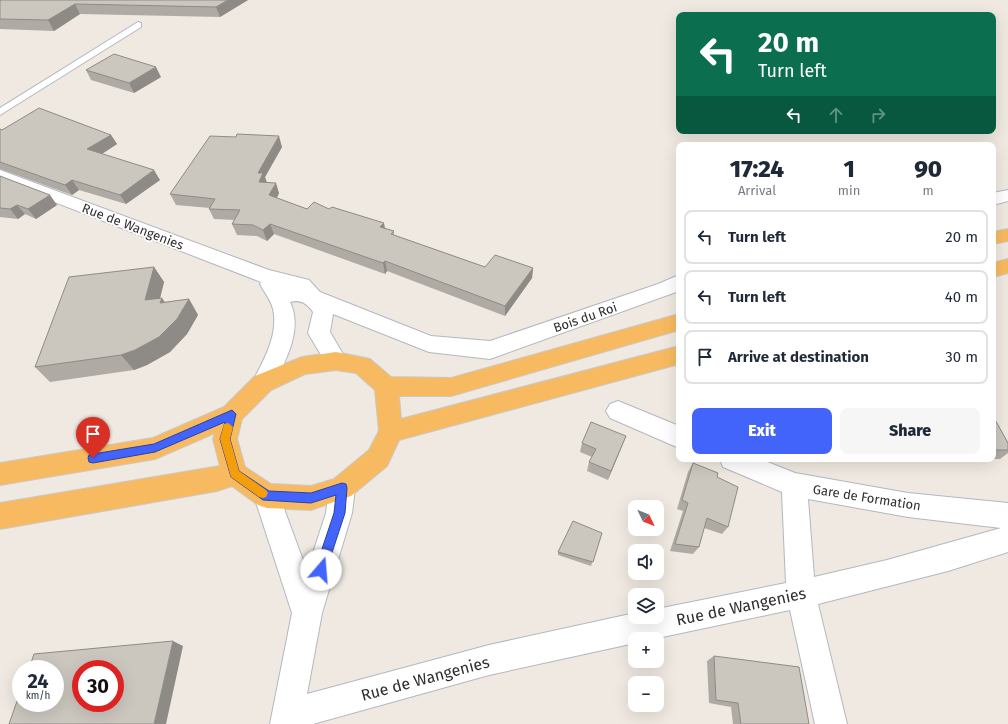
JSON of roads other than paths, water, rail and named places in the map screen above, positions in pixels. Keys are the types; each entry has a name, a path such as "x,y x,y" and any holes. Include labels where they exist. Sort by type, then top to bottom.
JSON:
{"highway":[{"path":"996,237 1008,235"},
{"path":"996,269 1008,266"},
{"path":"0,474 155,448 232,414 263,383 302,366 336,361 362,365 386,386 451,386 676,323"},
{"path":"391,432 676,356"},
{"path":"232,414 225,439 235,474 267,496 311,498 342,488 378,458 391,432 386,386"},
{"path":"0,516 209,480 235,474"}],"street":[{"name":"Rue de Wangenies","path":"0,175 265,276 302,285 324,310 319,333 336,361"},
{"path":"996,198 1008,195"},
{"path":"263,383 272,365 284,328 284,309 265,276"},
{"name":"Bois du Roi","path":"490,350 665,289 676,284"},
{"name":"Rue de Wangenies","path":"277,297 296,293 312,297 429,344 490,350"},
{"path":"618,412 676,436"},
{"name":"Gare de Formation","path":"739,462 794,485 908,505 1008,516"},
{"path":"794,485 801,594 831,724"},
{"path":"287,720 306,613 339,513 342,488"},
{"path":"267,496 306,613"},
{"name":"Rue de Wangenies","path":"287,720 516,653 801,594 968,552 1008,539"}],"lane":[{"path":"0,112 138,25"}]}
